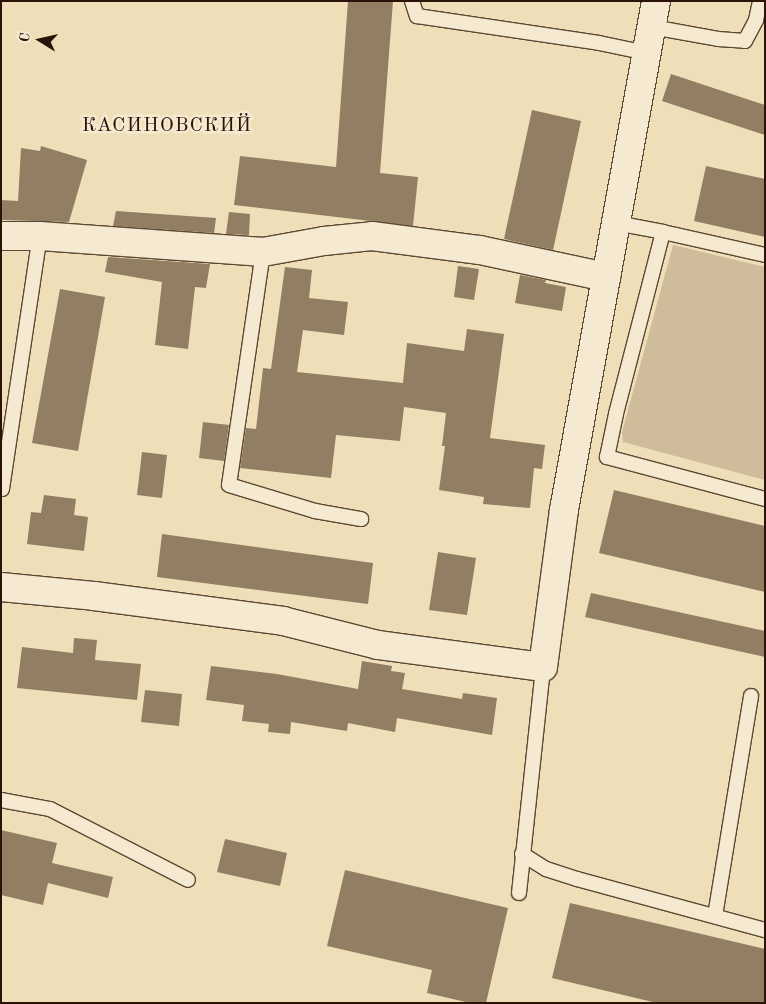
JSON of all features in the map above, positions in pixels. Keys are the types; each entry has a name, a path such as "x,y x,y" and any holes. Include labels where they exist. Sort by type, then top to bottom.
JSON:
{"street":[{"path":"1,586 94,596 283,621 378,644 543,668 564,510 652,27"},
{"path":"1,236 40,236 263,252 324,241 372,236 480,250 606,276"}],"lane":[{"path":"412,1 417,16 599,43 652,27 718,39 745,41 760,24 760,1"},
{"path":"616,223 765,255"},
{"path":"663,232 616,414 607,457 765,499"},
{"path":"2,489 40,236"},
{"path":"263,252 229,485 315,511 361,519"},
{"path":"519,893 543,668"},
{"path":"715,916 751,696"},
{"path":"1,800 50,810 188,880"},
{"path":"522,854 546,869 765,930"}],"shaded area":[{"path":"673,245 765,267 765,480 623,442 622,432"}],"building":[{"path":"348,1 393,1 380,173 418,177 413,226 234,205 240,156 336,167"},
{"path":"671,74 765,105 765,135 662,101"},
{"path":"532,110 581,121 553,250 504,239"},
{"path":"41,146 87,160 69,222 1,220 1,200 18,201 21,148 40,151"},
{"path":"706,166 765,179 765,237 694,221"},
{"path":"116,211 216,218 214,233 113,226"},
{"path":"229,212 250,214 249,235 226,234"},
{"path":"108,257 210,264 206,288 195,287 188,349 155,345 162,282 105,272"},
{"path":"458,266 479,269 474,300 454,297"},
{"path":"285,267 312,270 309,298 348,302 344,335 303,330 297,372 403,383 407,343 464,351 467,329 504,334 490,438 545,445 542,469 534,468 530,508 483,504 484,497 439,490 445,446 442,446 446,413 404,407 400,441 336,435 331,478 240,468 246,428 256,429 263,368 271,369"},
{"path":"520,275 546,280 545,283 566,287 562,311 515,303"},
{"path":"60,289 105,297 78,451 32,443"},
{"path":"203,422 229,425 224,461 199,458"},
{"path":"142,452 167,455 162,498 137,495"},
{"path":"614,490 765,526 765,592 599,553"},
{"path":"44,495 76,499 74,515 88,517 84,551 27,544 31,512 41,513"},
{"path":"162,534 373,563 368,604 157,577"},
{"path":"438,552 476,558 467,615 429,610"},
{"path":"591,593 765,631 765,657 585,617"},
{"path":"74,638 97,640 95,660 141,664 137,700 17,688 22,647 73,653"},
{"path":"362,661 392,666 391,671 405,673 402,689 462,699 463,693 497,698 492,735 397,718 395,732 348,723 347,731 291,722 290,734 268,732 269,724 242,721 244,705 206,700 211,666 277,674 358,689"},
{"path":"145,690 182,694 179,726 141,722"},
{"path":"1,830 57,843 52,863 113,877 108,898 48,883 43,905 1,895"},
{"path":"225,839 287,853 280,886 217,872"},
{"path":"345,870 508,908 486,1003 470,1003 427,993 432,970 327,946"},
{"path":"570,903 765,949 765,1003 657,1003 552,978"}],"district":[{"name":"КАСИНОВСКИЙ","path":"167,126"}]}
